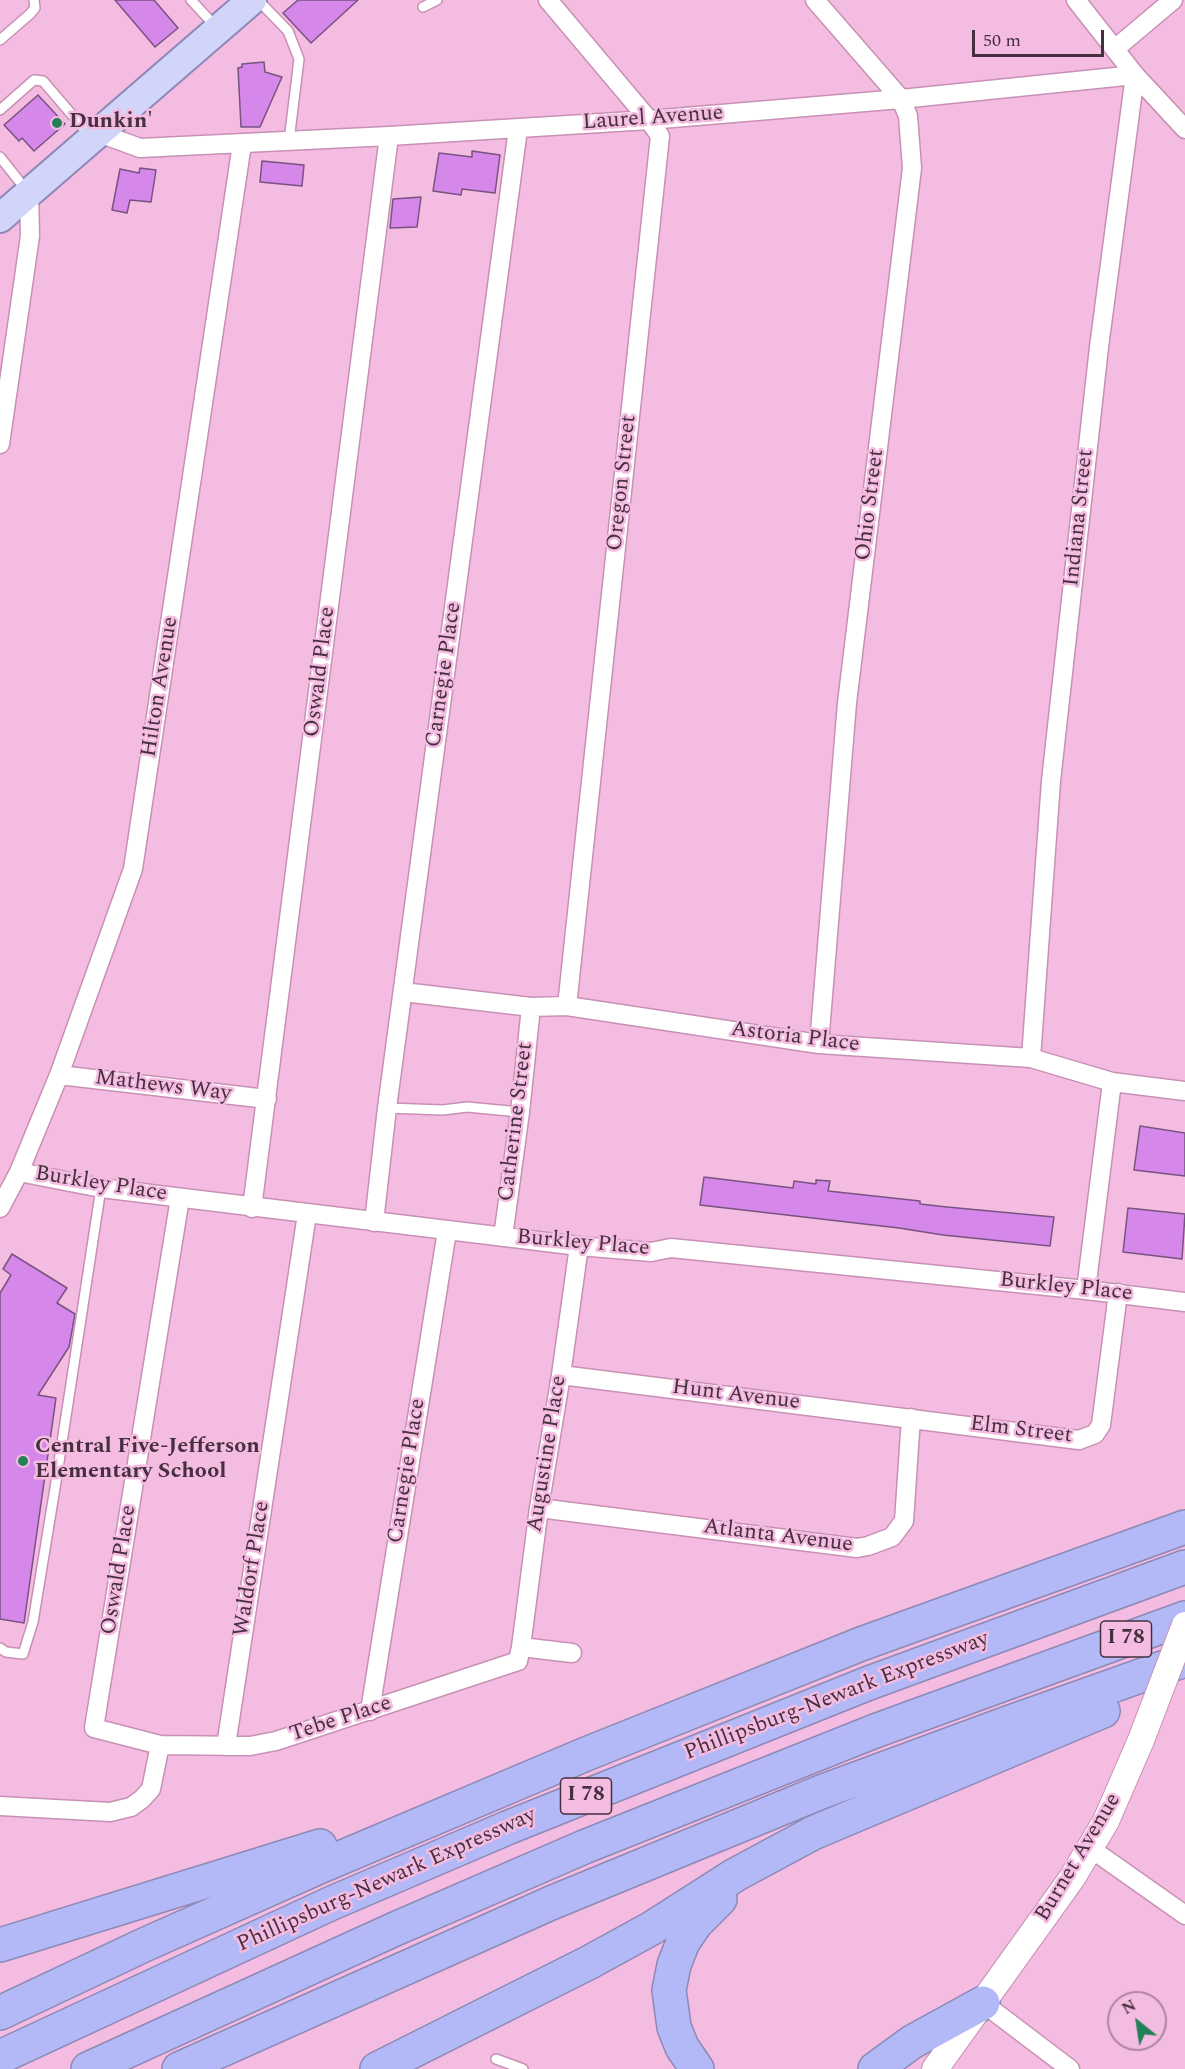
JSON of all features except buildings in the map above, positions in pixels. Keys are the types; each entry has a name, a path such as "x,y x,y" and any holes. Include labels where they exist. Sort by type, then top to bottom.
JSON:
{"highway":[{"name":"Phillipsburg-Newark Expressway","path":"0,2013 236,1903 494,1792 851,1648 1185,1527"},
{"name":"Phillipsburg-Newark Expressway","path":"0,2057 301,1917 527,1820 880,1678 1185,1567"},
{"name":"Phillipsburg-Newark Expressway","path":"88,2069 405,1924 584,1847 875,1731 1185,1618"},
{"name":"I 78","path":"179,2069 470,1938 801,1801 922,1754 1185,1660"},
{"path":"377,2069 582,1967 652,1928 705,1893 813,1833 1145,1694 1185,1675"},
{"path":"0,1945 494,1792"},
{"path":"697,2069 682,2047 674,2027 669,1990 674,1965 683,1942 696,1923 766,1858"},
{"path":"874,2069 912,2042 983,2003"}],"main road":[{"path":"0,218 245,3"}],"street":[{"name":"Oregon Street","path":"548,0 660,136 567,1006"},
{"name":"Ohio Street","path":"815,0 901,99 908,116 912,168 847,703 819,1044"},
{"path":"1076,0 1135,75 1185,129"},
{"path":"1116,48 1173,0"},
{"name":"Laurel Avenue","path":"96,136 140,148 518,129 901,99 1135,75"},
{"name":"Indiana Street","path":"1031,1058 1050,781 1099,347 1135,75"},
{"name":"Carnegie Place","path":"374,1222 387,1108 518,129"},
{"name":"Oswald Place","path":"252,1208 389,136"},
{"name":"Hilton Avenue","path":"0,1208 19,1172 59,1075 133,869 242,144"},
{"path":"0,444 30,236 29,193"},
{"name":"Astoria Place","path":"403,992 531,1007 567,1006 819,1044 1031,1058 1112,1082 1185,1091"},
{"name":"Catherine Street","path":"502,1237 520,1112 531,1007"},
{"name":"Mathews Way","path":"59,1075 267,1099"},
{"path":"1086,1290 1112,1082"},
{"name":"Burkley Place","path":"19,1172 101,1188 252,1208 579,1246 651,1252 671,1248 1118,1293 1185,1302"},
{"name":"Oswald Place","path":"94,1728 180,1198"},
{"name":"Waldorf Place","path":"226,1746 307,1214"},
{"name":"Carnegie Place","path":"370,1711 447,1231"},
{"name":"Augustine Place","path":"519,1654 579,1246"},
{"name":"Elm Street","path":"911,1418 1079,1440 1095,1434 1101,1425 1118,1293"},
{"name":"Hunt Avenue","path":"561,1375 911,1418"},
{"name":"Atlanta Avenue","path":"539,1508 857,1548 868,1546 892,1537 904,1521 911,1418"},
{"name":"Burnet Avenue","path":"935,2069 1053,1906 1106,1821 1141,1740 1185,1625"},
{"path":"519,1654 572,1653"},
{"name":"Tebe Place","path":"94,1728 160,1744 250,1746 370,1711 519,1654"},
{"path":"0,1806 110,1812 124,1809 137,1803 151,1789 160,1744"},
{"path":"1090,1848 1185,1915"},
{"path":"983,2003 1070,2069"}],"lane":[{"path":"0,40 30,14 35,8 34,0"},
{"path":"191,0 218,29"},
{"path":"423,7 437,0"},
{"path":"245,3 288,31 299,59 289,141"},
{"path":"0,110 34,80 43,81 96,136"},
{"path":"2,163 29,193"},
{"path":"387,1108 443,1110 466,1107 520,1112"},
{"path":"0,1648 6,1652 23,1654 33,1622 56,1488 101,1188"},
{"path":"496,2060 523,2069"}],"place":[{"name":"Dunkin'","path":"57,123"},
{"name":"Central Five-Jefferson Elementary School","path":"23,1461"}]}
